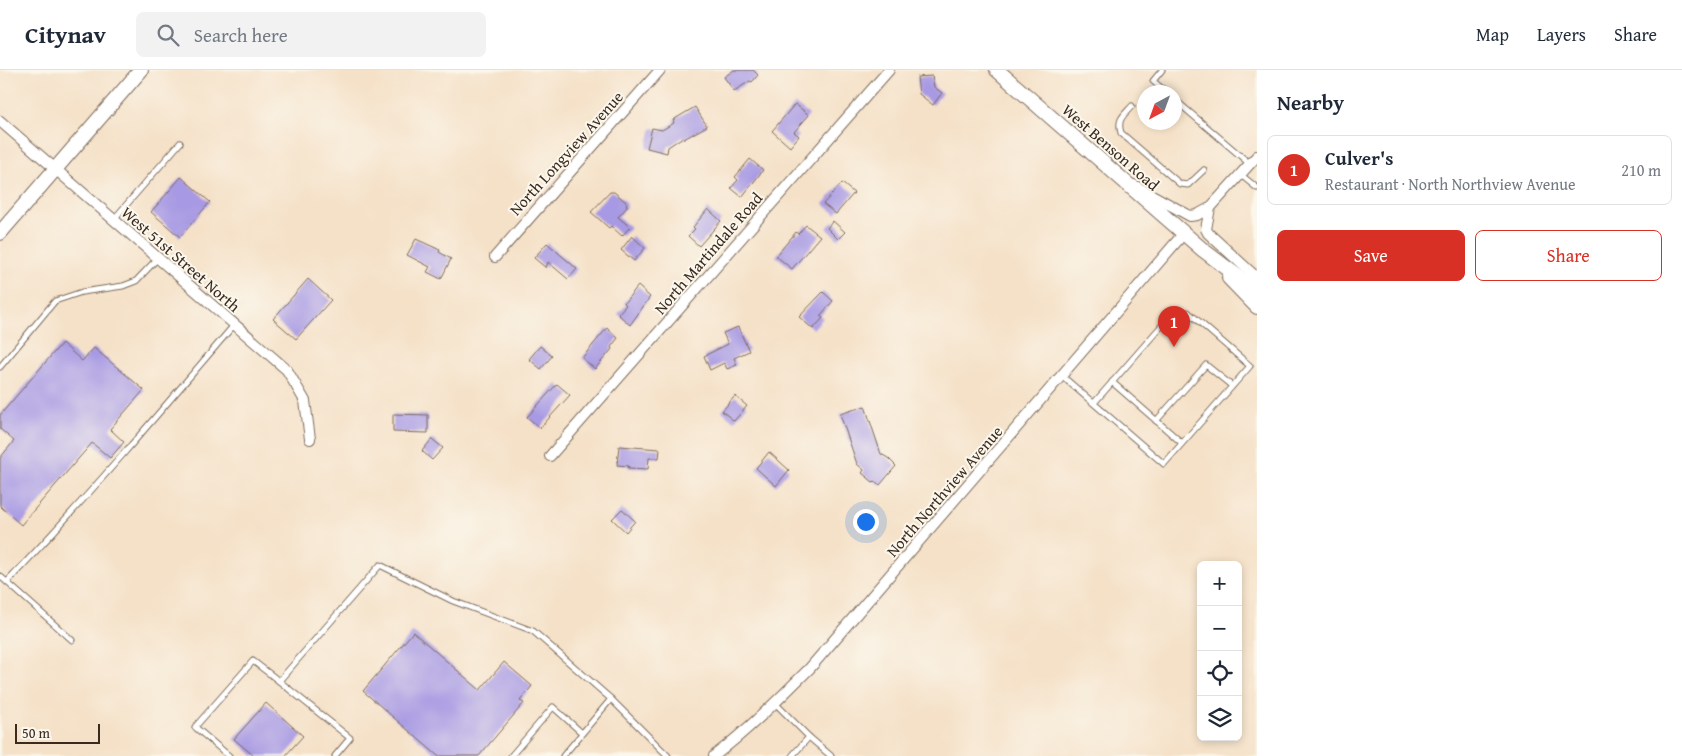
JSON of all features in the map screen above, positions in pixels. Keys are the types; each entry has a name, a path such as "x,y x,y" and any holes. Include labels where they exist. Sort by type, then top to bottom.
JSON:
{"main road":[{"path":"0,233 141,70"},
{"name":"West Benson Road","path":"997,70 1203,250 1257,291"},
{"name":"West Benson Road","path":"1203,250 1257,307"}],"street":[{"name":"North Longview Avenue","path":"494,257 660,70"},
{"name":"North Martindale Road","path":"550,456 889,70"},
{"name":"West 51st Street North","path":"0,121 287,370 305,401 310,440"},
{"path":"1119,177 1190,216 1197,215 1210,208 1253,160"},
{"path":"1210,208 1206,229 1208,233 1257,278"},
{"name":"North Northview Avenue","path":"714,756 732,742 810,668 1184,233"}],"lane":[{"path":"1158,85 1153,81 1162,70"},
{"path":"1132,106 1122,117 1119,124 1121,133 1180,184 1188,185 1204,170"},
{"path":"1182,106 1253,160"},
{"path":"114,220 180,143"},
{"path":"1240,174 1257,188"},
{"path":"0,367 56,301 82,292 123,286 136,281 158,258"},
{"path":"1062,376 1094,404 1164,464 1250,366 1188,312 1171,315 1094,404"},
{"path":"7,582 123,455 234,325"},
{"path":"1156,421 1206,366 1232,386"},
{"path":"1112,382 1182,443"},
{"path":"279,682 380,565 453,601 533,631 611,699 668,756"},
{"path":"0,576 72,640"},
{"path":"229,756 195,727 253,661 350,738 335,756"},
{"path":"562,756 611,699"},
{"path":"774,703 831,756"},
{"path":"511,756 553,707 582,733"},
{"path":"792,756 809,737"}],"building":[{"path":"734,70 753,70 758,75 752,82 750,81 734,91 724,77"},
{"path":"932,76 934,87 942,93 933,105 919,94 917,77"},
{"path":"795,104 809,115 794,132 799,136 790,147 772,131"},
{"path":"695,107 707,126 684,139 683,137 668,147 667,153 647,148 652,128 662,130 674,123 673,120"},
{"path":"750,159 763,170 742,197 731,188 738,180 735,177"},
{"path":"181,177 210,202 180,237 151,212"},
{"path":"842,183 854,193 836,214 823,204"},
{"path":"610,192 614,192 626,202 627,207 618,217 630,227 622,236 611,226 609,228 591,212"},
{"path":"708,209 721,221 699,246 688,236"},
{"path":"833,221 845,232 838,239 827,228"},
{"path":"806,225 820,236 792,269 776,256 796,232 798,234"},
{"path":"632,236 645,248 634,261 621,250"},
{"path":"416,239 440,250 439,252 451,259 441,279 427,272 430,267 407,255"},
{"path":"547,243 577,269 568,279 548,262 546,268 534,258"},
{"path":"308,279 331,300 296,339 273,319"},
{"path":"638,286 650,297 630,325 618,314 626,305 624,303"},
{"path":"823,292 833,301 820,316 823,318 813,329 799,317"},
{"path":"738,327 749,351 734,358 737,365 727,369 724,363 710,370 704,356 728,344 723,333"},
{"path":"607,328 618,338 611,347 612,349 595,369 582,358"},
{"path":"62,343 82,361 94,348 144,390 110,429 124,442 110,458 92,443 21,525 0,506 0,458 14,441 0,429 0,415"},
{"path":"540,346 552,356 541,369 529,359"},
{"path":"557,384 570,395 540,428 527,417"},
{"path":"735,396 747,406 734,421 722,411"},
{"path":"865,406 881,454 896,466 880,485 862,473 864,470 857,464 840,414"},
{"path":"393,414 428,415 428,433 393,432"},
{"path":"432,439 443,448 432,460 422,451"},
{"path":"619,446 660,449 659,458 649,458 648,469 628,468 629,466 617,465"},
{"path":"769,452 789,470 776,486 756,468"},
{"path":"622,509 635,521 626,532 612,519"},
{"path":"413,632 480,690 504,662 532,686 520,701 524,703 479,756 438,756 363,691"},
{"path":"266,703 303,736 285,756 254,756 234,739"}],"place":[{"name":"Culver's","path":"1174,347"}]}
